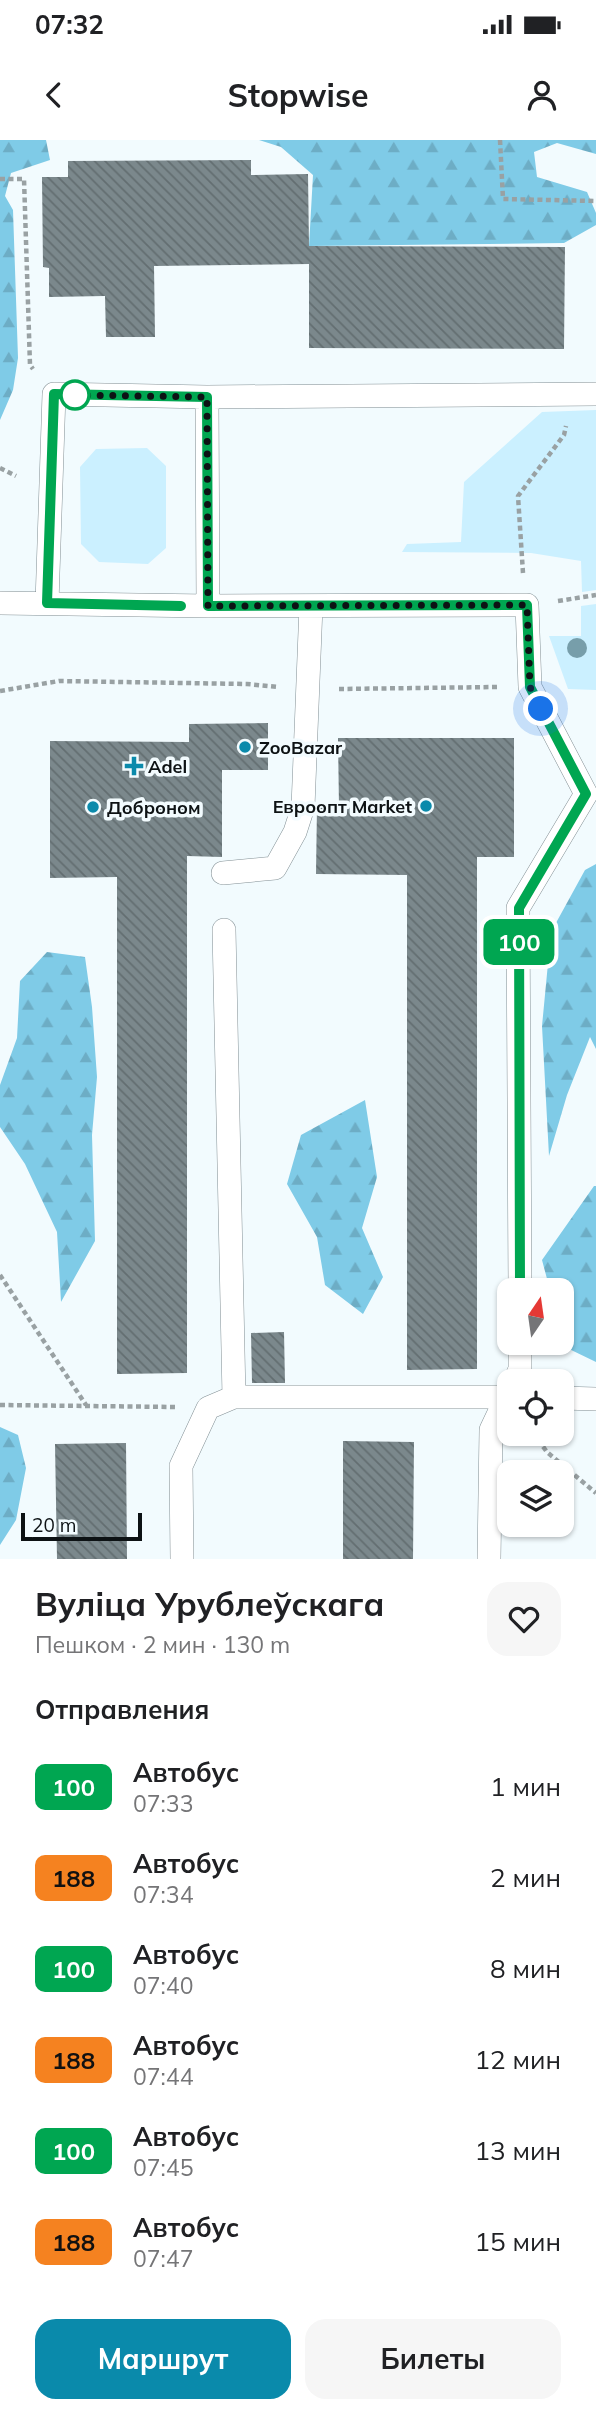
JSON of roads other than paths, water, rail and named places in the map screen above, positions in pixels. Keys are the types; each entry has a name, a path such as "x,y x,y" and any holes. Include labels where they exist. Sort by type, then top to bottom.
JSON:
{"lane":[{"path":"47,603 54,394 207,397 586,394"},
{"path":"207,397 208,606"},
{"path":"0,603 208,606 527,605 530,687 591,794 519,908 520,1278"},
{"path":"223,873 275,868 295,832 303,807 311,606"},
{"path":"224,930 234,1397"},
{"path":"182,1559 181,1466 208,1408 234,1397 497,1392"},
{"path":"574,1398 596,1399"},
{"path":"489,1559 491,1430 497,1418"}],"place":[{"name":"ZooBazar","path":"245,747"},
{"name":"Adel","path":"134,766"},
{"name":"Евроопт Market","path":"426,806"},
{"name":"Доброном","path":"93,807"}]}
